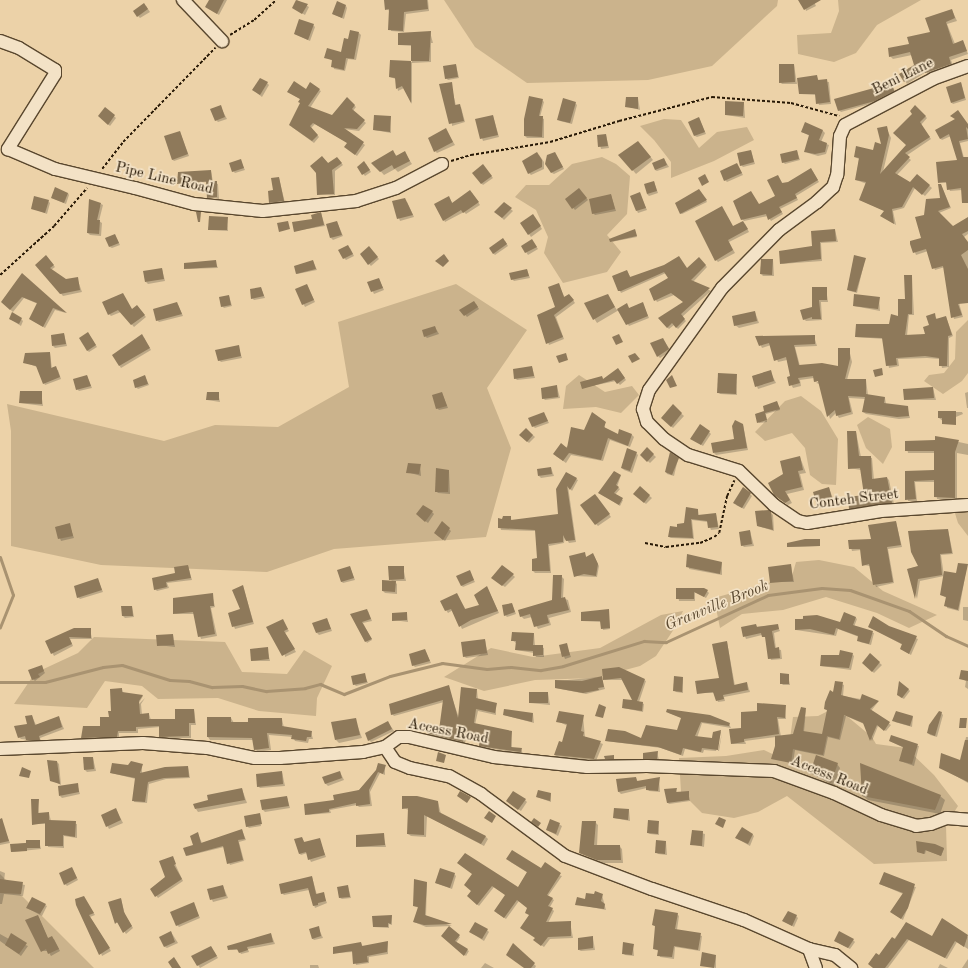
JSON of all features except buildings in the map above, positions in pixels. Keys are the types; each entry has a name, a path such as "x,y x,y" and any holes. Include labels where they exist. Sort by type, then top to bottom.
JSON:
{"street":[{"path":"183,0 222,41"},
{"name":"Pipe Line Road","path":"0,41 32,55 55,72 8,146 9,151 55,170 135,188 194,204 263,211 299,209 375,196 442,164"},
{"name":"Beni Lane","path":"852,120 933,79 968,66"},
{"path":"739,471 688,455 664,439 647,422 643,409 644,399 722,288 744,263 779,230 817,202 833,187 837,175 840,136 844,127 852,120"},
{"name":"Conteh Street","path":"739,471 774,505 798,521 807,523 881,511 968,505"},
{"name":"Access Road","path":"0,749 144,743 207,748 254,758 280,758 363,752 385,747 399,738 409,737 494,757 587,767 647,766 774,772 834,793 881,815 916,826 931,824 947,818 968,820"},
{"path":"385,747 396,762 410,768 449,776 481,794 565,856 652,889 744,920 809,949 835,955 851,968"},
{"path":"809,949 816,968"}],"path":[{"path":"0,275 54,226 94,180 123,142 222,41 254,20 276,0"},
{"path":"442,164 471,155 550,142 619,121 712,97 791,103 852,120"},
{"path":"645,543 666,547 700,543 714,537 719,533 727,496 739,471"}],"shaded area":[{"path":"444,0 778,0 777,6 712,66 648,80 527,83 475,47"},
{"path":"838,0 921,0 877,25 856,53 834,62 798,54 797,35 831,33 839,11"},
{"path":"664,119 681,120 699,148 717,132 747,127 754,140 714,161 671,178 671,162 654,140 640,126"},
{"path":"602,157 616,164 630,176 627,214 607,235 621,252 607,272 563,283 544,253 548,237 536,210 515,197 526,185 549,185 572,164"},
{"path":"456,284 527,330 487,388 511,448 486,537 334,549 267,572 101,565 11,546 11,431 7,404 164,441 215,425 278,427 349,387 338,322"},
{"path":"968,320 968,373 962,381 943,394 924,381 929,375 944,373 955,359 956,332"},
{"path":"579,375 605,392 632,386 639,395 621,413 596,407 563,409 566,386"},
{"path":"801,396 821,411 838,439 836,485 822,484 810,475 805,448 792,433 765,441 755,432 785,401"},
{"path":"868,417 890,429 892,447 883,464 866,448 857,425"},
{"path":"968,505 968,536 958,523 954,510"},
{"path":"819,560 854,567 883,591 937,615 909,628 877,613 826,597 783,610 742,614 720,628 714,598 792,576 796,562"},
{"path":"683,611 676,626 656,656 640,666 595,678 535,680 484,691 444,677 491,648 533,657 600,648 661,615"},
{"path":"94,637 225,642 242,672 287,674 304,650 332,666 317,698 316,716 259,711 218,698 158,699 142,686 105,681 87,708 14,704 35,673 78,653"},
{"path":"830,710 848,717 872,737 876,744 906,748 934,775 958,806 946,825 947,861 874,864 787,796 758,812 734,818 702,813 681,792 679,758 726,756 764,750 787,761 793,717 818,716"},
{"path":"0,874 94,968 0,968"}],"waterway":[{"path":"0,557 13,595 0,627"},
{"name":"Granville Brook","path":"0,682 45,682 103,667 122,665 170,680 189,681 212,687 242,686 266,691 305,688 320,684 344,694 390,676 442,663 487,669 511,667 541,670 563,666 644,641 666,642 768,595 822,588 850,590 909,611 946,636 968,646"}]}
